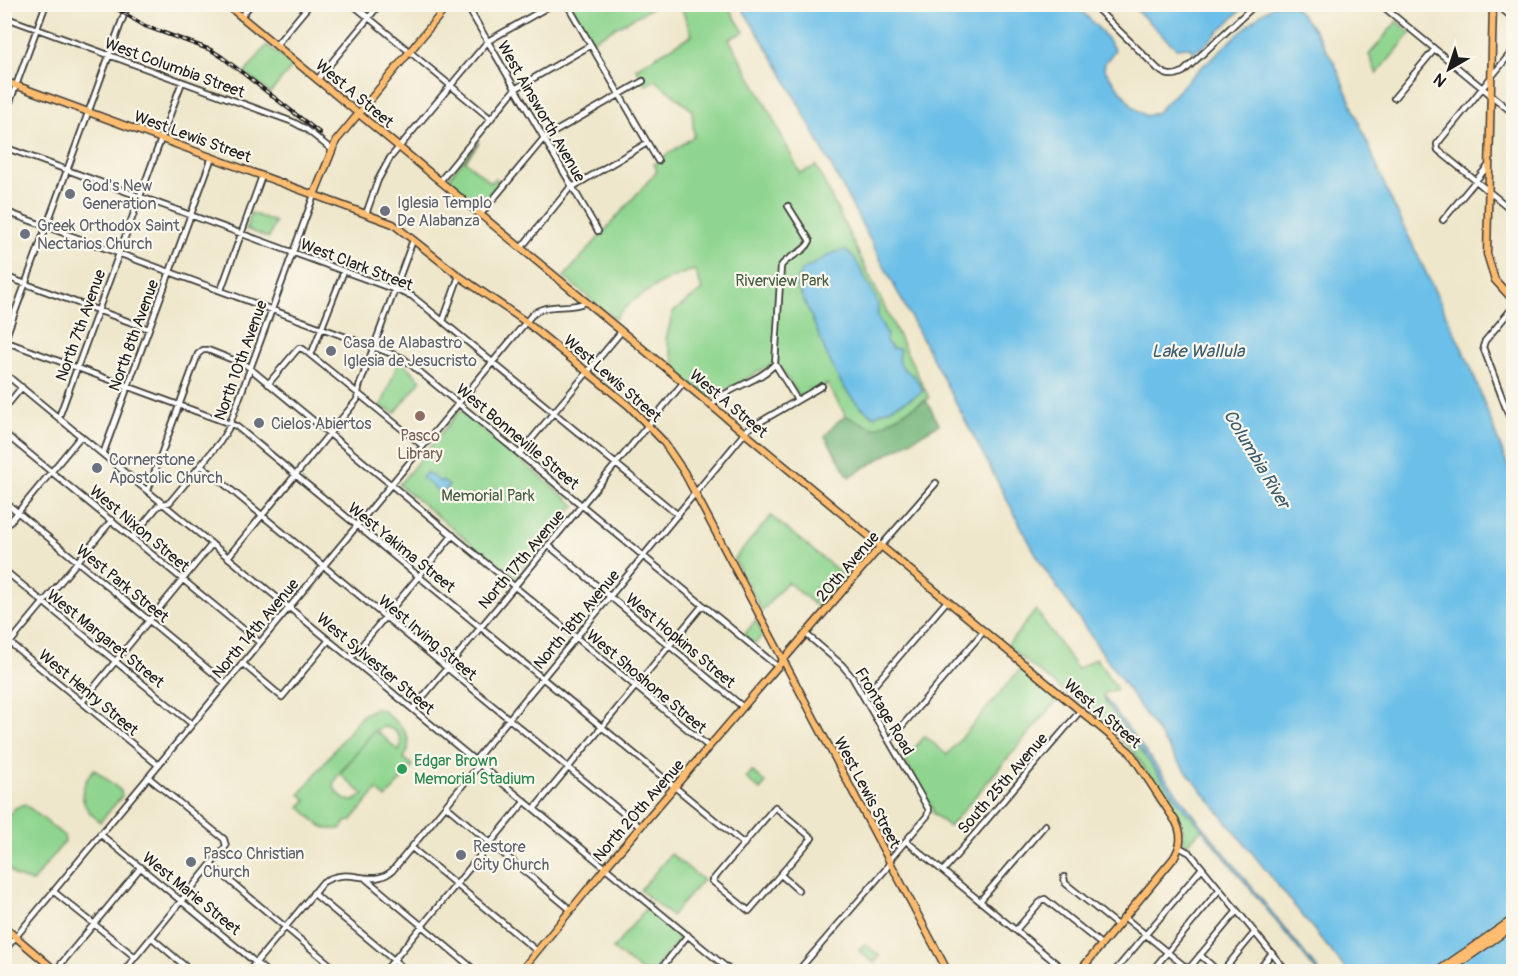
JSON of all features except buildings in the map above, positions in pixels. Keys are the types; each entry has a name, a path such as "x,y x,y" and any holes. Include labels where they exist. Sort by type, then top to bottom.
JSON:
{"highway":[{"path":"1437,972 1514,919"},
{"path":"1446,972 1514,925"}],"main road":[{"name":"West A Street","path":"226,4 1126,748 1138,762 1178,825 1181,839 1179,847"},
{"path":"314,195 332,149 449,4"},
{"path":"1495,4 1486,243 1489,264 1497,283 1514,301"},
{"name":"West Lewis Street","path":"4,81 393,224 459,276 526,322 648,424 670,451 695,494 948,972"},
{"name":"20th Avenue","path":"778,667 881,546"},
{"name":"North 20th Avenue","path":"520,972 605,868 778,667"},
{"path":"1079,972 1173,860 1179,847"},
{"path":"4,927 57,971"}],"street":[{"path":"4,118 46,4"},
{"path":"5,341 128,4"},
{"path":"241,17 251,4"},
{"path":"276,45 310,4"},
{"path":"352,4 490,119"},
{"path":"317,80 380,4"},
{"name":"West Ainsworth Avenue","path":"466,4 598,231"},
{"path":"366,214 382,170 488,41 553,4"},
{"path":"567,4 658,161"},
{"path":"1092,4 1158,69 1165,74 1175,75 1183,72 1256,4"},
{"path":"1380,4 1514,114"},
{"path":"1495,4 1514,19"},
{"name":"West Columbia Street","path":"4,17 293,122 332,149"},
{"path":"440,181 515,89 591,45"},
{"path":"1514,49 1437,144 1438,150 1514,212"},
{"path":"1395,98 1434,50"},
{"path":"480,215 544,138 643,81"},
{"name":"North 7th Avenue","path":"59,417 182,82"},
{"path":"521,248 572,187 647,143"},
{"name":"West Clark Street","path":"4,147 414,297 678,515"},
{"name":"North 8th Avenue","path":"103,454 212,158"},
{"path":"1443,220 1488,166"},
{"path":"221,290 262,176"},
{"name":"North 10th Avenue","path":"132,538 158,506 170,502 220,442 230,424 314,195"},
{"path":"788,206 810,241 806,247 784,261 781,266 775,364 797,400"},
{"name":"West Bonneville Street","path":"4,211 407,360 778,667"},
{"path":"228,557 356,402 359,387 413,240"},
{"path":"311,355 344,271"},
{"path":"4,276 148,329"},
{"path":"442,321 459,276"},
{"path":"526,322 539,309 574,306 586,302"},
{"path":"1514,306 1483,346 1514,429"},
{"name":"North 14th Avenue","path":"4,951 526,322"},
{"path":"520,453 621,332"},
{"name":"West Yakima Street","path":"5,341 236,426 744,844"},
{"path":"268,384 299,348 311,355 423,446"},
{"name":"West Shoshone Street","path":"179,405 197,356 202,351 209,351 246,364 709,747"},
{"path":"711,406 723,395 775,364"},
{"name":"West Sylvester Street","path":"4,373 732,972"},
{"name":"North 17th Avenue","path":"413,709 683,382"},
{"name":"North 18th Avenue","path":"475,760 748,429 822,386"},
{"path":"4,409 22,387"},
{"path":"148,490 179,405"},
{"name":"West Nixon Street","path":"4,432 259,642"},
{"path":"4,529 81,436"},
{"name":"West Irving Street","path":"201,465 640,827"},
{"name":"20th Avenue","path":"881,546 936,483"},
{"name":"West Park Street","path":"4,501 225,683"},
{"path":"4,650 112,520"},
{"path":"351,658 453,536"},
{"path":"82,702 212,544"},
{"name":"West Hopkins Street","path":"548,545 743,707"},
{"name":"West Margaret Street","path":"4,570 192,724"},
{"path":"864,697 947,601"},
{"path":"534,809 703,605"},
{"path":"889,741 984,631"},
{"name":"Frontage Road","path":"806,634 846,669 928,806 929,812 906,841"},
{"name":"West Henry Street","path":"4,638 158,765"},
{"path":"242,663 282,697 329,640"},
{"name":"South 25th Avenue","path":"943,871 1081,710"},
{"path":"248,972 323,882 336,876 351,874 377,879 389,874 480,764"},
{"path":"124,971 226,844 224,839 148,777"},
{"path":"384,972 525,801"},
{"path":"446,806 571,910"},
{"path":"775,807 812,838 749,911 712,881 744,844 775,807"},
{"path":"980,901 1044,825"},
{"name":"West Marie Street","path":"100,834 267,972"},
{"path":"798,972 906,841 1067,972"},
{"path":"1179,847 1190,853 1287,972"},
{"path":"412,848 537,951"},
{"path":"211,865 339,972"},
{"path":"57,971 141,867"},
{"path":"1114,972 1202,868"},
{"path":"780,875 798,890"},
{"path":"1064,877 1065,883 1117,925"},
{"path":"364,878 477,972"},
{"path":"1150,972 1220,889"},
{"path":"53,891 135,957"},
{"path":"313,893 408,972"},
{"path":"1016,930 1044,899 1101,944"},
{"path":"1124,917 1187,970 1237,910"},
{"path":"1200,956 1220,972 1255,932"},
{"path":"658,972 688,935"},
{"path":"151,937 192,972"},
{"path":"1257,972 1272,953"}],"green space":[{"path":"571,4 657,5 591,41"},
{"name":"Riverview Park","path":"680,5 727,5 744,32 729,39 763,99 800,173 816,166 929,398 875,429 846,416 827,384 800,398 776,362 711,399 678,372 666,339 673,312 702,290 695,270 674,277 651,289 621,311 615,319 564,277 657,171 654,164 694,136 692,110 655,80 646,85 636,68 692,35"},
{"path":"1397,21 1411,33 1377,74 1369,55"},
{"path":"267,45 293,66 270,93 245,73"},
{"path":"478,142 465,161 491,183 495,178 498,180 498,187 484,204 464,193 455,185 450,176"},
{"path":"251,213 275,222 269,238 246,229"},
{"path":"399,360 421,380 395,413 381,407"},
{"path":"926,400 939,424 849,477 825,436 838,421 846,416 875,429"},
{"name":"Memorial Park","path":"460,410 575,505 515,579 399,485"},
{"path":"771,516 847,578 820,609 787,582 762,611 734,559"},
{"path":"1036,610 1078,669 1096,658 1117,689 1103,694 1106,703 1187,813 1190,813 1202,829 1187,844 1183,844 1184,832 1180,822 1132,750 1087,710 1007,646"},
{"path":"756,620 763,634 755,644 744,635"},
{"path":"1022,667 1060,697 949,827 933,813 932,807 904,760 925,736 947,755"},
{"path":"375,708 381,709 399,724 409,743 404,758 413,766 386,798 377,790 351,821 347,821 342,828 329,829 319,824 300,807 306,800 300,794 360,717","holes":["383,727 392,729 398,734 401,742 399,751 374,731","373,732 340,774 364,795 354,801 345,800 335,790 334,784 338,775"]},
{"path":"94,769 121,791 122,796 100,822 87,810 82,797 88,777"},
{"path":"752,771 766,783 760,790 746,778"},
{"path":"25,804 64,836 65,841 32,882 15,876 5,865 5,819 15,808"},
{"path":"671,854 703,880 671,916 640,890"},
{"path":"647,907 681,934 681,938 654,971 641,971 613,949"},
{"path":"865,944 880,956 874,963 859,951"}],"water":[{"name":"Lake Wallula","path":"1049,4 1054,9 1065,5 1076,5 1102,32 1115,50 1105,63 1104,69 1133,107 1146,116 1156,113 1196,72 1261,14 1276,4 1293,5 1315,31 1335,64 1388,193 1469,363 1513,480 1513,971 1347,971 1174,756 1033,549 779,67 740,5"},
{"path":"1131,5 1246,5 1205,45 1194,52 1189,47 1176,48"},
{"path":"845,250 854,257 878,303 878,317 887,334 886,341 892,348 900,349 898,360 903,368 915,377 923,391 874,416 846,391 827,356 795,284 801,271 833,253"},
{"path":"427,472 449,486 442,494 422,478"},
{"path":"1105,698 1190,810 1319,971 1316,971 1187,813 1106,703"}],"railway":[{"path":"109,4 145,26 211,50 320,133"}],"place":[{"name":"God's New Generation","path":"70,194"},
{"name":"Iglesia Templo De Alabanza","path":"385,211"},
{"name":"Greek Orthodox Saint Nectarios Church","path":"25,234"},
{"name":"Casa de Alabastro Iglesia de Jesucristo","path":"331,351"},
{"name":"Pasco Library","path":"420,416"},
{"name":"Cielos Abiertos","path":"259,423"},
{"name":"Cornerstone Apostolic Church","path":"97,468"},
{"name":"Edgar Brown Memorial Stadium","path":"402,769"},
{"name":"Restore City Church","path":"461,855"},
{"name":"Pasco Christian Church","path":"191,862"}],"water label":[{"name":"Columbia River","path":"1257,459"}]}
